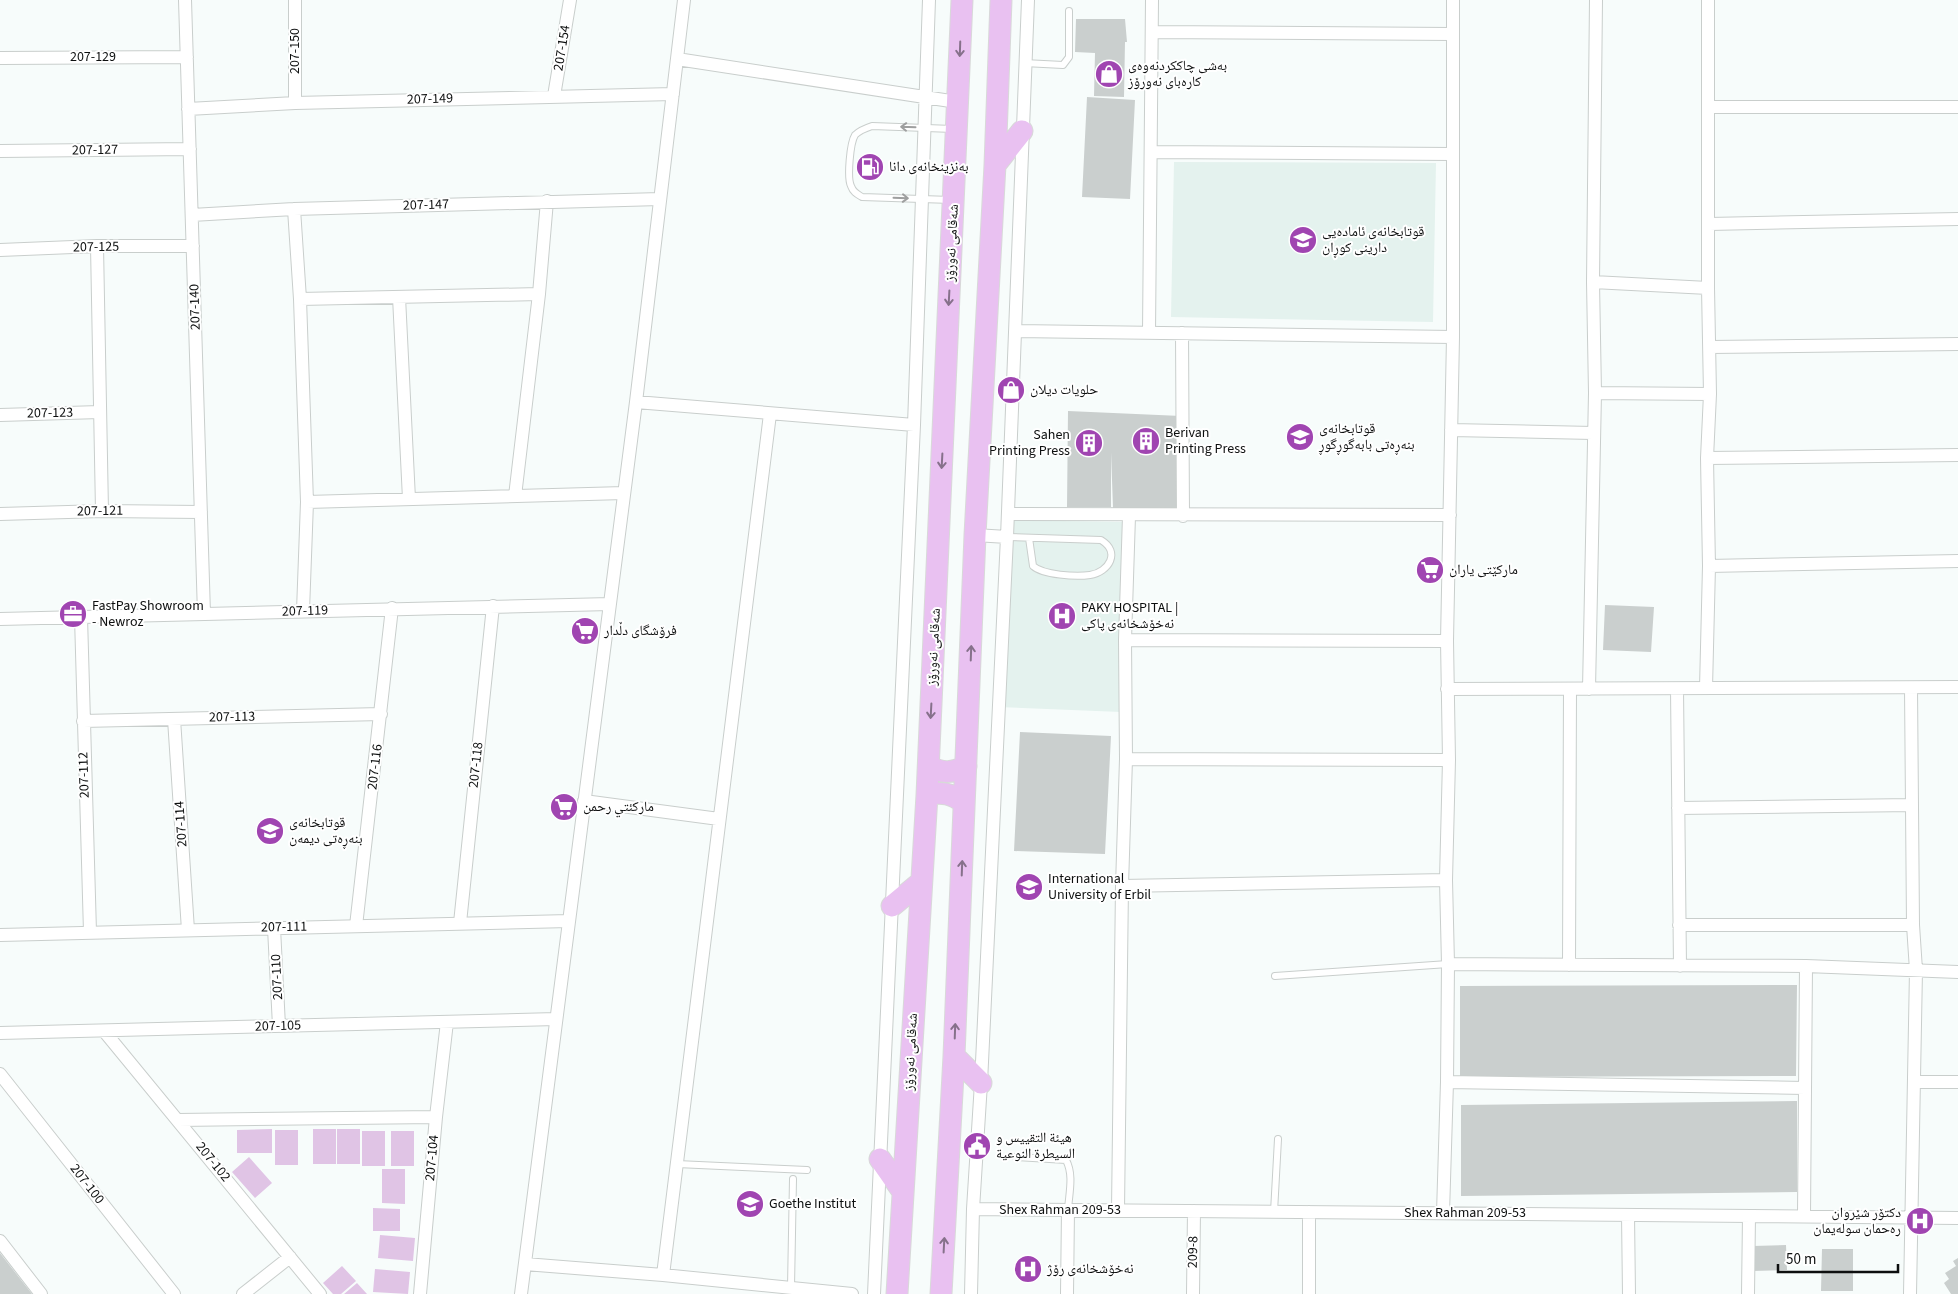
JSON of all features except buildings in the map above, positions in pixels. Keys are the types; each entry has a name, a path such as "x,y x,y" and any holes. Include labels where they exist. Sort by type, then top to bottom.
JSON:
{"main road":[{"name":"شەقامی نەورۆز","path":"897,1294 927,795 962,0"},
{"path":"941,1294 954,1056 975,535 995,165 1001,0"},
{"path":"995,165 1022,131"},
{"path":"928,766 947,772 954,772 966,766"},
{"path":"927,795 935,793 951,795 964,803"},
{"path":"892,906 921,882"},
{"path":"954,1056 980,1084"},
{"path":"880,1159 903,1192"}],"street":[{"name":"207-140","path":"185,0 204,614"},
{"name":"207-150","path":"295,0 295,103"},
{"name":"207-154","path":"554,96 570,0"},
{"path":"521,1294 636,402 684,0"},
{"path":"874,1294 914,425 929,0"},
{"path":"971,1294 973,1209 1008,537 1024,63 1028,0"},
{"path":"1149,333 1152,0"},
{"path":"1443,1213 1448,964 1446,880 1449,760 1447,641 1453,337 1453,0"},
{"path":"1589,689 1595,393 1593,282 1596,0"},
{"path":"1706,688 1709,566 1706,458 1710,394 1708,0"},
{"path":"1153,32 1452,34"},
{"name":"207-129","path":"0,58 187,57"},
{"path":"677,59 958,102"},
{"name":"207-149","path":"188,109 295,103 672,94"},
{"path":"1709,107 1958,107"},
{"name":"207-127","path":"0,151 190,148"},
{"path":"1152,152 1452,154"},
{"name":"207-147","path":"192,215 294,209 660,199"},
{"path":"516,496 539,294 547,201"},
{"path":"294,209 300,298 307,502 303,611"},
{"path":"1709,224 1958,219"},
{"path":"97,246 102,511"},
{"name":"207-125","path":"0,250 97,246 193,246"},
{"path":"1593,282 1708,288"},
{"path":"300,298 539,294"},
{"path":"399,296 409,499"},
{"path":"1015,331 1453,337"},
{"path":"1182,333 1183,516"},
{"path":"1710,347 1958,344"},
{"path":"1595,393 1710,394"},
{"path":"636,402 914,425"},
{"name":"207-123","path":"0,414 100,412"},
{"path":"663,1275 770,414"},
{"path":"1451,430 1593,433"},
{"path":"1706,458 1958,456"},
{"path":"307,502 624,492"},
{"name":"207-121","path":"0,514 102,511 201,512"},
{"path":"1008,514 1128,516 1450,515"},
{"path":"1118,1210 1122,886 1126,759 1125,640 1128,516"},
{"path":"975,535 1008,537"},
{"path":"1709,566 1958,561"},
{"name":"207-119","path":"0,618 610,604"},
{"name":"207-118","path":"460,923 493,606"},
{"name":"207-116","path":"356,926 392,608"},
{"name":"207-112","path":"81,617 90,932"},
{"path":"1125,640 1447,641"},
{"path":"1447,689 1958,687"},
{"path":"1910,1294 1916,970 1913,926 1911,688"},
{"path":"1569,965 1570,689"},
{"path":"1677,689 1680,966"},
{"name":"207-113","path":"83,720 381,714"},
{"name":"207-114","path":"174,719 188,930"},
{"path":"1126,759 1449,760"},
{"path":"584,801 719,819"},
{"path":"1678,808 1912,805"},
{"path":"1122,886 1446,880"},
{"name":"207-111","path":"0,935 569,921"},
{"path":"1679,925 1913,926"},
{"name":"207-110","path":"274,928 279,1026"},
{"path":"1448,964 1806,966 1958,972"},
{"path":"1804,1216 1806,966"},
{"name":"207-105","path":"0,1033 556,1018"},
{"name":"207-104","path":"420,1294 446,1022"},
{"name":"207-102","path":"104,1031 320,1294"},
{"name":"207-100","path":"0,1074 174,1294"},
{"path":"1447,1082 1805,1088"},
{"path":"1914,1082 1958,1082"},
{"path":"178,1120 436,1116"},
{"name":"Shex Rahman 209-53","path":"973,1209 1958,1218"},
{"path":"1067,1294 1068,1210"},
{"name":"209-8","path":"1193,1294 1194,1211"},
{"path":"1309,1212 1309,1294"},
{"path":"1628,1214 1629,1294"},
{"path":"1748,1294 1749,1216"},
{"path":"0,1241 41,1294"},
{"path":"243,1294 290,1257"},
{"path":"525,1264 663,1275 852,1294"}],"lane":[{"path":"1024,63 1063,65 1067,62 1069,57 1069,10"},
{"path":"953,200 862,197 853,191 849,181 851,144 859,131 872,126 956,129"},
{"path":"1008,537 1101,540 1108,544 1112,557 1108,566 1090,574 1045,573 1033,566 1029,538"},
{"path":"1275,976 1448,964"},
{"path":"1274,1212 1278,1140"},
{"path":"1016,1157 1066,1160 1070,1166 1071,1176 1068,1210"},
{"path":"677,1164 807,1170"},
{"path":"791,1287 794,1179"}],"shaded area":[{"name":"قوتابخانەی ئامادەیی دارینی کوڕان","path":"1174,162 1436,163 1433,322 1171,317"},
{"name":"PAKY HOSPITAL | نەخۆشخانەی پاکی","path":"1007,520 1123,522 1121,712 998,707"},
{"path":"272,1129 272,1153 237,1153 237,1130"},
{"path":"313,1129 336,1129 336,1164 313,1164"},
{"path":"337,1129 360,1129 360,1164 337,1164"},
{"path":"275,1130 298,1130 298,1165 275,1165"},
{"path":"362,1131 385,1131 385,1166 362,1166"},
{"path":"391,1131 414,1131 414,1166 391,1166"},
{"path":"249,1157 272,1183 255,1198 232,1172"},
{"path":"382,1169 405,1169 405,1204 382,1203"},
{"path":"373,1208 400,1209 400,1231 373,1231"},
{"path":"380,1235 415,1238 413,1261 378,1258"},
{"path":"342,1266 356,1281 341,1294 333,1294 323,1283"},
{"path":"375,1269 410,1272 408,1294 373,1292"},
{"path":"357,1283 367,1294 344,1294"}],"place":[{"name":"به‌شی چاككردنه‌وه‌ی كاره‌بای نه‌ورۆز","path":"1109,74"},
{"name":"بەنزینخانەی دانا","path":"870,167"},
{"name":"قوتابخانەی ئامادەیی دارینی کوڕان","path":"1303,240"},
{"name":"حلويات ديلان","path":"1011,390"},
{"name":"قوتابخانەی بنەڕەتی بابەگوڕگوڕ","path":"1300,437"},
{"name":"Berivan Printing Press","path":"1146,441"},
{"name":"Sahen Printing Press","path":"1089,443"},
{"name":"مارکێتی یاران","path":"1430,570"},
{"name":"FastPay Showroom - Newroz","path":"73,614"},
{"name":"PAKY HOSPITAL | نەخۆشخانەی پاکی","path":"1062,616"},
{"name":"فرۆشگای دڵدار","path":"585,631"},
{"name":"ماركئتي رحمن","path":"564,807"},
{"name":"قوتابخانەی بنەڕەتی دیمەن","path":"270,831"},
{"name":"International University of Erbil","path":"1029,887"},
{"name":"هيئة التقييس و السيطرة النوعية","path":"977,1146"},
{"name":"Goethe Institut","path":"750,1204"},
{"name":"دکتۆر شێروان رەحمان سولەیمان","path":"1920,1221"},
{"name":"نەخۆشخانەی رۆژ","path":"1028,1269"}]}
